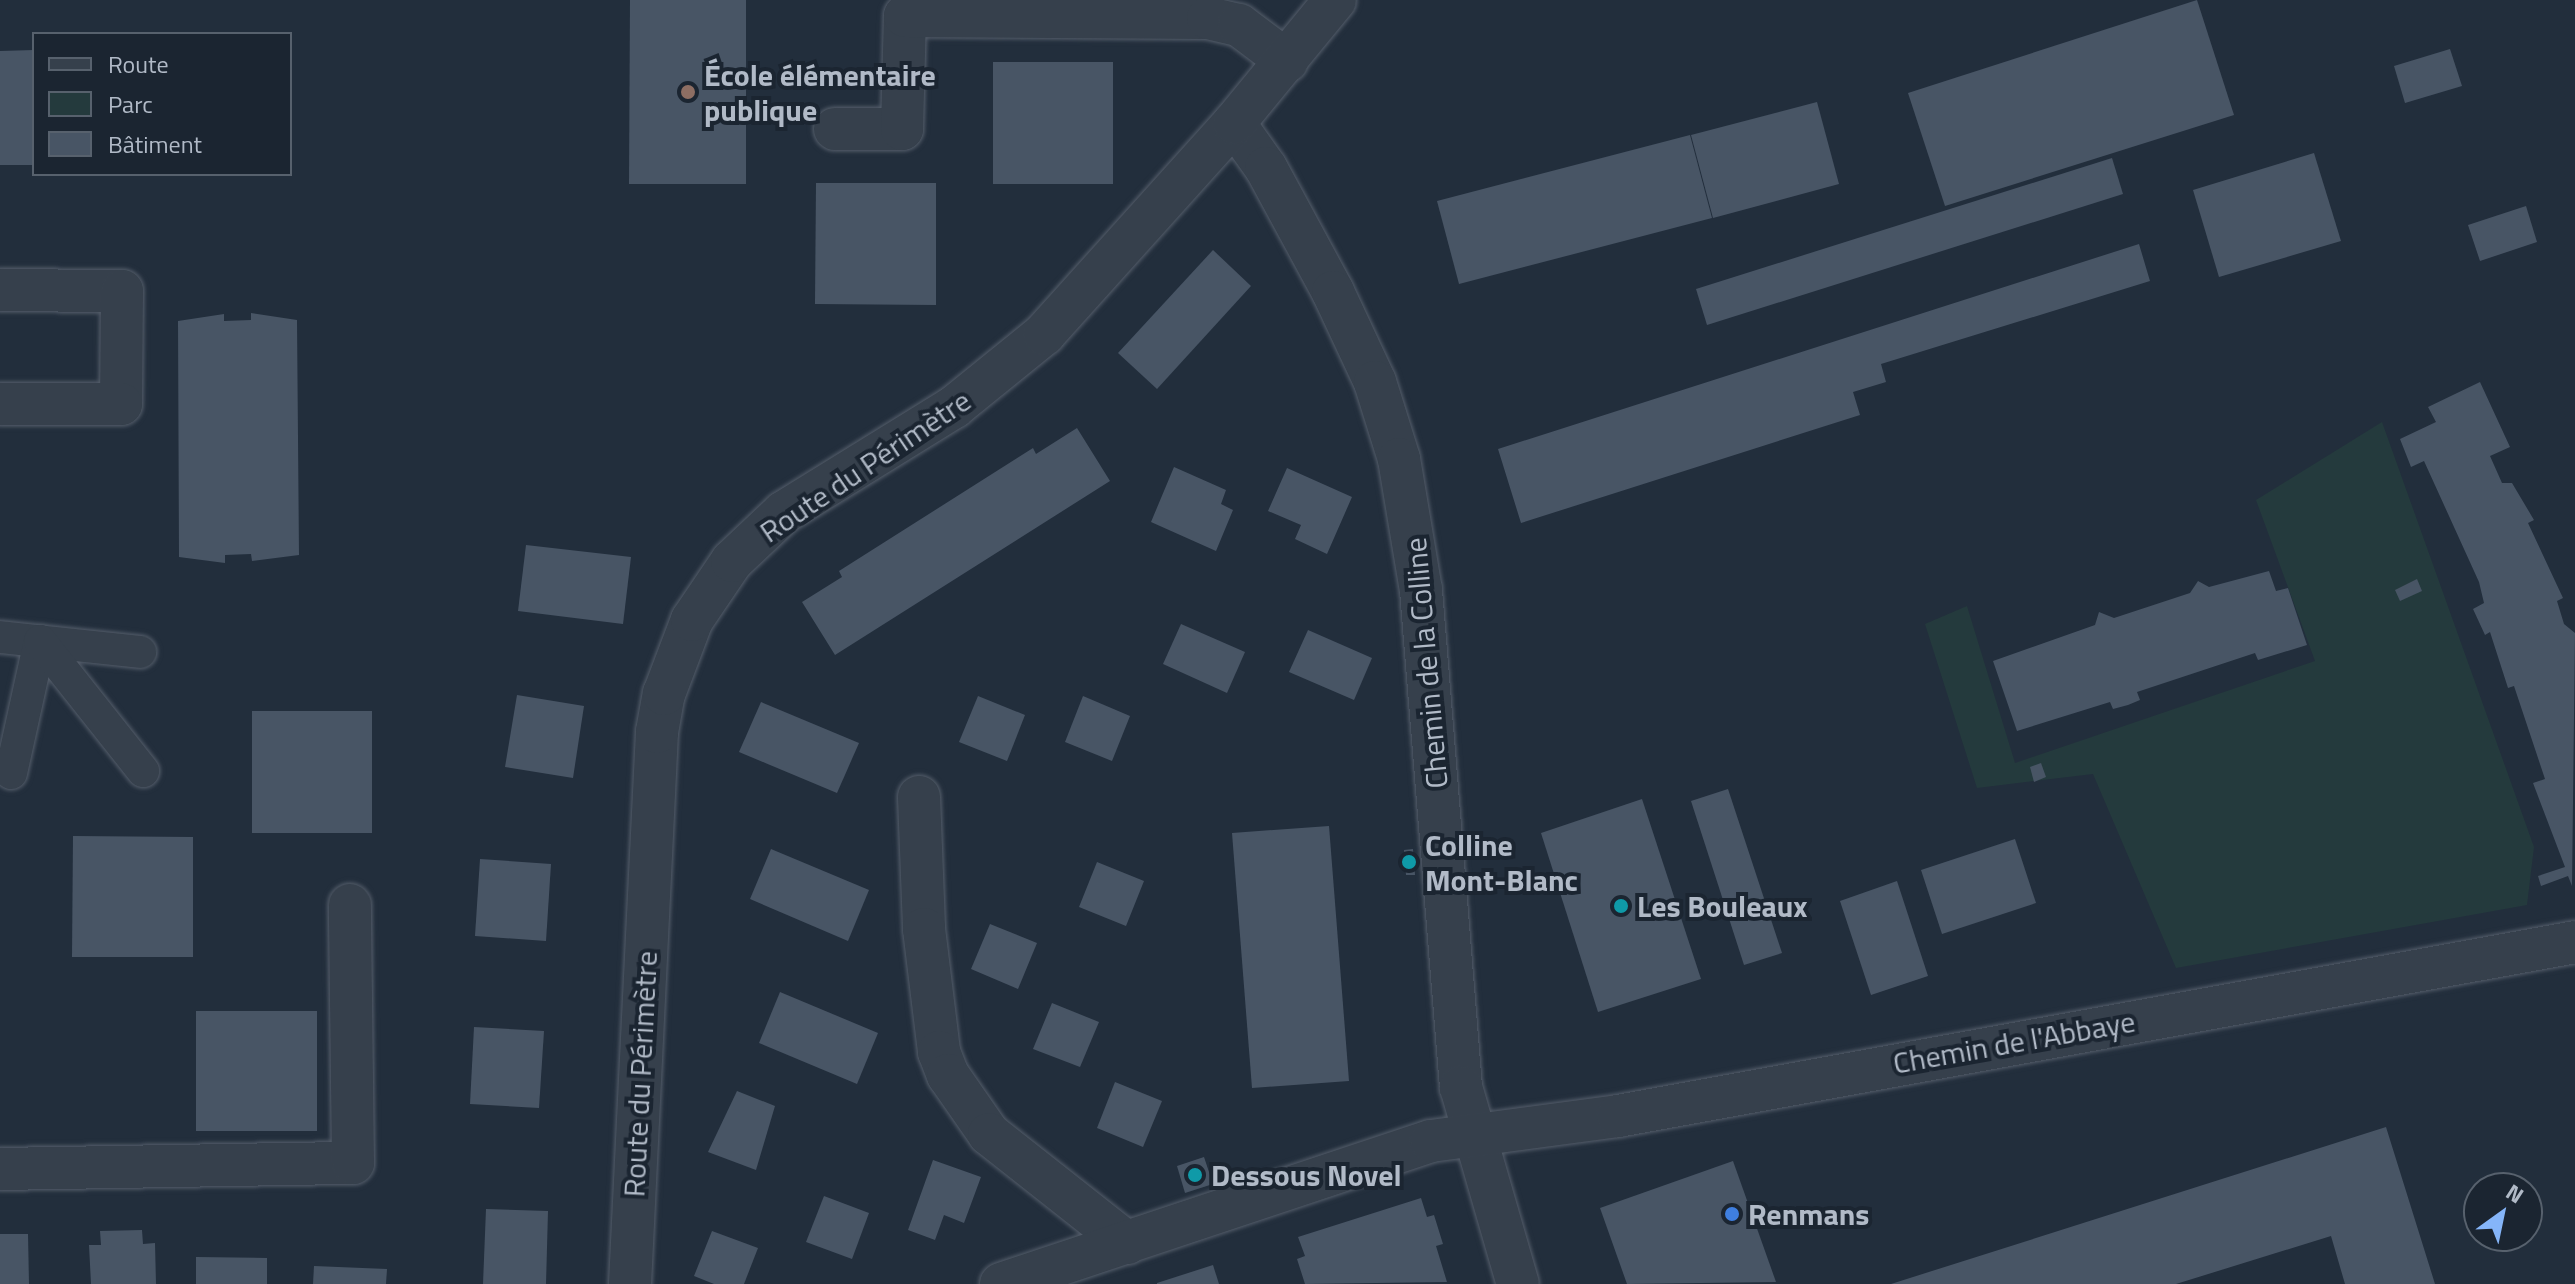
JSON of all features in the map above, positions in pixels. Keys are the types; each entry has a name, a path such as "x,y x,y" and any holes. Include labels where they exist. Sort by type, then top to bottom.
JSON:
{"street":[{"name":"Route du Périmètre","path":"630,1284 657,732 664,694 692,620 732,561 784,512 954,407 1035,343 1234,123 1335,0"},
{"path":"835,129 902,129 905,16 1208,18 1239,25 1287,61"},
{"name":"Chemin de la Colline","path":"1234,123 1266,168 1333,292 1375,382 1399,459 1416,544 1434,723 1456,1052 1472,1134 1518,1284"},
{"path":"0,290 122,291 121,404 0,404"},
{"path":"0,637 140,652"},
{"path":"40,641 143,771"},
{"path":"11,773 40,641"},
{"path":"919,797 924,929 939,1052 948,1075 989,1134 1127,1243"},
{"path":"0,1169 353,1163 350,905"},
{"name":"Chemin de l'Abbaye","path":"1001,1284 1431,1141 1618,1116 2569,945"}],"green space":[{"path":"2382,422 2534,847 2527,905 2176,968 2093,774 1977,788 1925,624 1967,606 2015,763 2315,661 2256,500"}],"building":[{"name":"École élémentaire publique","path":"630,0 746,0 746,184 629,184"},
{"path":"2197,0 2234,115 1945,206 1908,93"},
{"path":"2450,49 2462,86 2405,103 2394,66"},
{"path":"32,50 32,165 0,165 0,51"},
{"path":"993,62 1113,62 1113,184 993,184"},
{"path":"1817,102 1839,184 1713,218 1691,135"},
{"path":"1690,135 1712,218 1459,284 1437,201"},
{"path":"2314,153 2341,241 2219,277 2193,190"},
{"path":"2112,158 2123,194 1707,325 1696,289"},
{"path":"816,183 936,183 936,305 815,304"},
{"path":"2526,206 2537,242 2480,261 2468,225"},
{"path":"2139,244 2150,281 1881,364 1886,382 1853,392 1860,415 1521,523 1498,449"},
{"path":"1213,250 1251,286 1157,389 1118,353"},
{"path":"251,313 297,320 299,555 252,561 251,554 225,555 225,563 179,557 178,321 224,314 224,321 251,320"},
{"path":"2480,382 2510,447 2490,456 2502,483 2512,483 2534,520 2528,523 2563,598 2557,601 2564,624 2575,633 2572,886 2568,876 2541,886 2538,876 2565,867 2533,783 2545,779 2514,686 2508,688 2490,632 2485,635 2473,609 2484,603 2479,582 2424,461 2411,467 2400,439 2436,422 2428,407"},
{"path":"1077,428 1110,481 835,655 802,602 842,577 839,571 1033,448 1036,454"},
{"path":"1174,467 1226,490 1221,504 1233,510 1216,551 1151,522"},
{"path":"1287,468 1352,497 1327,554 1295,539 1301,525 1268,511"},
{"path":"526,545 631,557 623,624 518,611"},
{"path":"2269,571 2276,591 2288,588 2307,645 2258,660 2255,653 2137,692 2140,700 2128,705 2113,709 2110,702 2017,731 1993,661 2095,625 2099,612 2114,618 2190,593 2198,581 2209,587"},
{"path":"2417,579 2422,591 2400,601 2395,590"},
{"path":"1181,624 1245,652 1227,693 1163,664"},
{"path":"1308,630 1372,658 1354,700 1289,672"},
{"path":"517,695 584,706 573,778 505,767"},
{"path":"978,696 1025,715 1007,761 959,742"},
{"path":"1083,696 1130,716 1112,761 1065,742"},
{"path":"761,702 859,743 837,793 739,752"},
{"path":"252,711 372,711 372,833 252,833"},
{"path":"2041,763 2046,777 2034,782 2030,767"},
{"path":"1728,789 1782,953 1744,965 1691,801"},
{"name":"Les Bouleaux","path":"1642,799 1701,979 1598,1012 1541,833"},
{"path":"1329,826 1349,1081 1252,1088 1232,833"},
{"path":"73,836 193,837 193,957 72,957"},
{"path":"2015,839 2036,903 1942,934 1921,870"},
{"path":"771,849 869,890 848,941 750,899"},
{"name":"Colline Mont-Blanc","path":"1413,849 1415,875 1406,875 1404,850"},
{"path":"480,859 551,864 546,941 475,936"},
{"path":"1097,862 1144,881 1126,926 1079,907"},
{"path":"1897,881 1928,976 1871,995 1840,901"},
{"path":"990,924 1037,943 1018,989 971,969"},
{"path":"780,992 878,1033 857,1084 759,1043"},
{"path":"1052,1003 1099,1022 1080,1067 1033,1049"},
{"path":"196,1011 317,1011 317,1131 196,1131"},
{"path":"474,1027 544,1031 539,1108 470,1104"},
{"path":"1115,1082 1162,1101 1143,1147 1097,1128"},
{"path":"737,1091 775,1106 756,1170 708,1152"},
{"path":"2386,1127 2435,1284 2345,1284 2331,1236 2176,1284 1891,1284"},
{"name":"Dessous Novel","path":"1204,1157 1213,1184 1185,1193 1177,1166"},
{"path":"933,1160 981,1177 964,1223 944,1215 935,1240 908,1230"},
{"path":"1733,1161 1776,1282 1627,1284 1600,1208"},
{"path":"824,1196 869,1213 852,1259 806,1242"},
{"path":"1421,1198 1427,1217 1434,1215 1443,1244 1436,1246 1447,1282 1305,1284 1297,1259 1305,1256 1298,1237"},
{"path":"486,1209 548,1211 546,1284 483,1284"},
{"path":"142,1230 143,1244 155,1243 156,1284 91,1284 89,1245 101,1245 100,1231"},
{"path":"712,1231 758,1248 744,1284 714,1284 694,1276"},
{"path":"0,1234 28,1234 29,1284 0,1284"},
{"path":"196,1257 267,1258 267,1284 196,1284"},
{"path":"1213,1265 1219,1284 1157,1284 1157,1283"},
{"path":"314,1266 387,1269 386,1284 313,1284"}],"place":[{"name":"École élémentaire publique","path":"688,92"},
{"name":"Colline Mont-Blanc","path":"1409,862"},
{"name":"Les Bouleaux","path":"1621,906"},
{"name":"Dessous Novel","path":"1195,1175"},
{"name":"Renmans","path":"1732,1214"}]}
